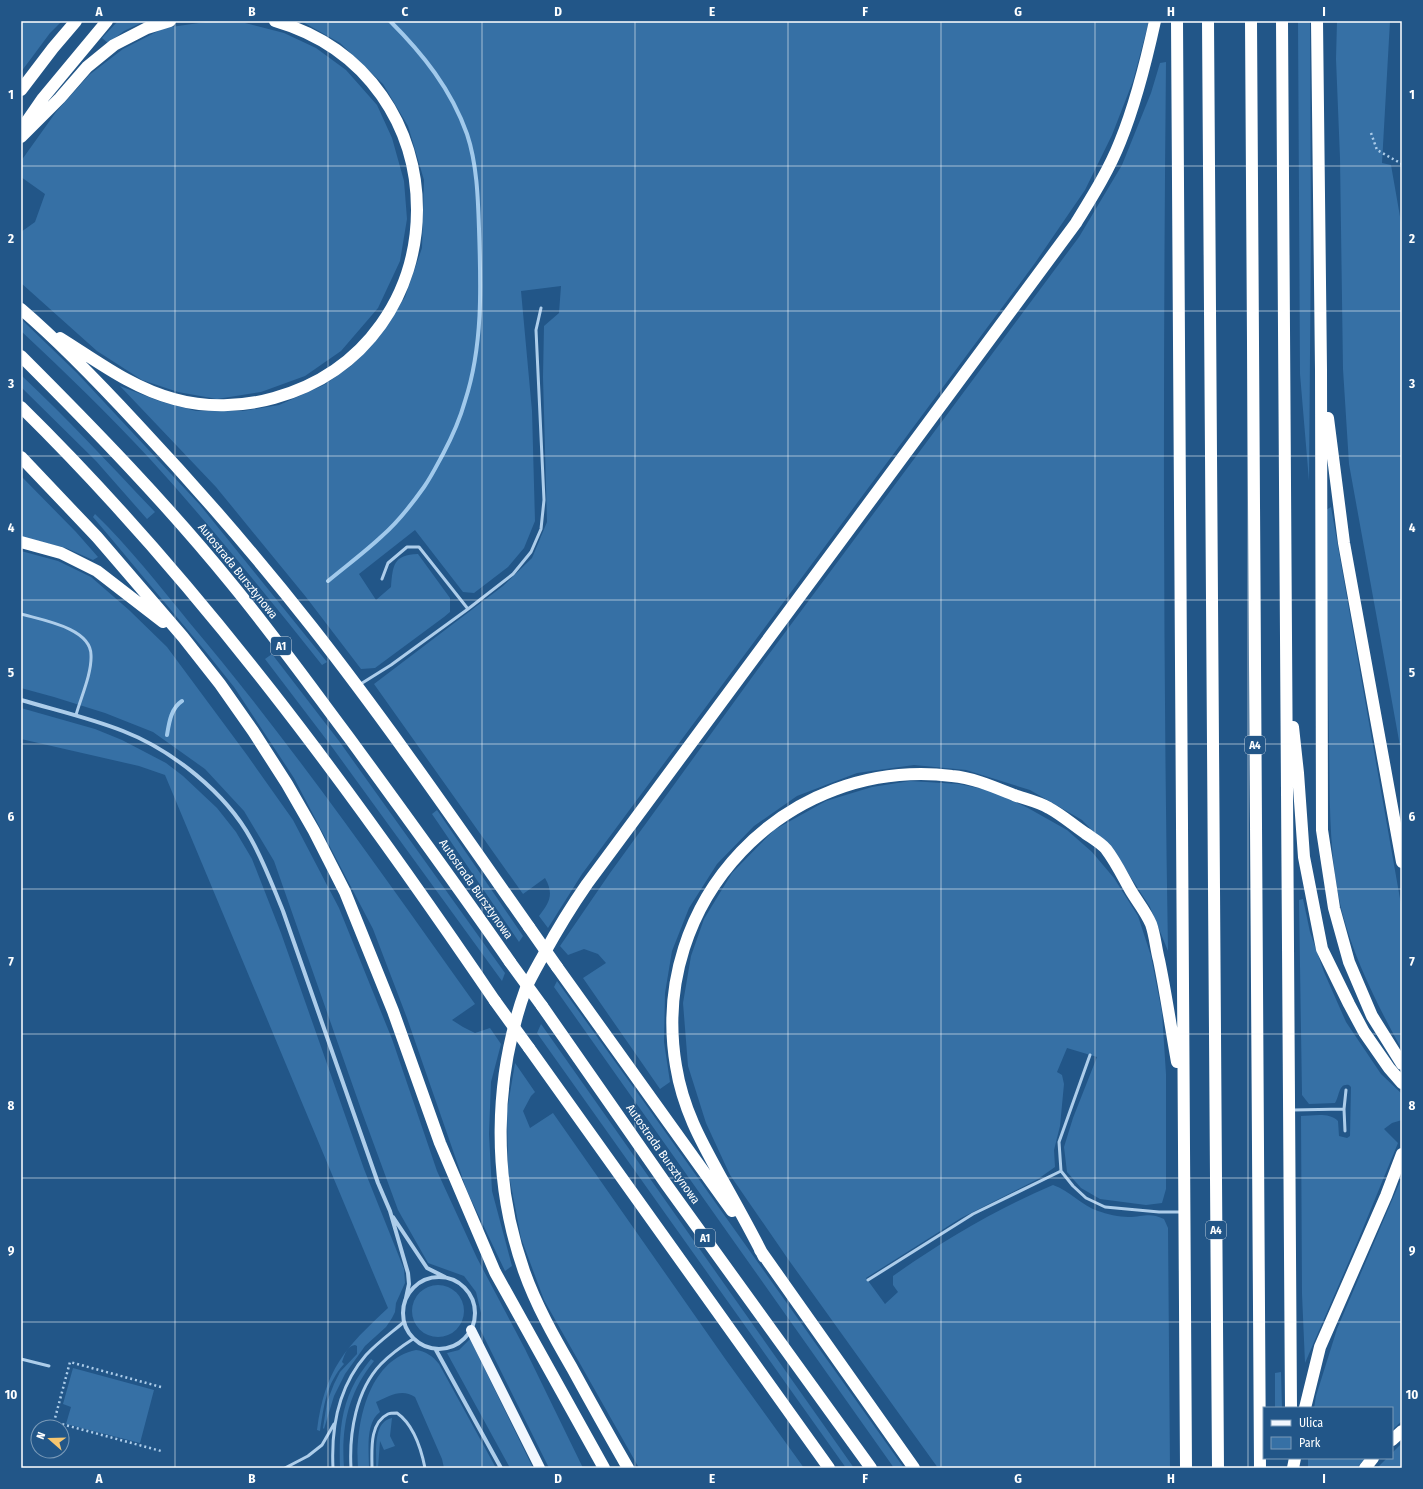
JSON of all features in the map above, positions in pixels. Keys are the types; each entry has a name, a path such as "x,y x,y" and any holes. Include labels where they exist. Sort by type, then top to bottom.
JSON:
{"highway":[{"path":"21,90 76,21"},
{"path":"21,129 44,98 107,21"},
{"path":"21,137 60,98 87,67 114,45 147,28 170,21"},
{"path":"39,324 118,376 141,388 174,400 215,405 262,401 304,388 338,368 356,353 374,334 397,297 410,265 413,250 416,232 417,190 409,152 393,112 381,94 360,69 347,57 319,38 275,21"},
{"path":"628,1468 557,1341 535,1296 524,1272 507,1209 500,1142 501,1104 507,1063 517,1016 527,987 556,931 587,884 1076,223 1120,143 1141,80 1154,21"},
{"path":"1177,21 1186,1468"},
{"name":"A4","path":"1208,21 1218,1468"},
{"name":"A4","path":"1251,21 1260,1468"},
{"path":"1282,21 1291,1407"},
{"path":"1317,21 1321,369 1322,830 1334,908 1350,962 1372,1016 1402,1064"},
{"path":"21,309 39,324 96,381 185,475 291,601 357,686 914,1468"},
{"name":"Autostrada Bursztynowa","path":"21,356 131,468 231,582 277,641 431,850 666,1184 871,1468"},
{"path":"1321,369 1344,543 1402,862"},
{"path":"21,407 94,482 160,555 225,632 286,711 388,847 529,1048 829,1468"},
{"path":"21,457 97,537 183,637 220,684 253,731 287,784 314,831 345,892 393,1011 440,1143 495,1272 604,1468"},
{"path":"21,542 61,554 97,571 183,637"},
{"path":"1286,663 1298,773 1304,857 1322,949 1348,1004 1364,1032 1389,1068 1402,1083"},
{"path":"764,1257 703,1145 689,1116 676,1068 674,1052 673,1014 677,976 681,958 694,922 715,884 729,866 744,848 775,822 808,801 829,791 875,779 906,775 951,775 970,779 1048,807 1105,847 1151,924 1164,984 1184,1097"},
{"path":"1305,1407 1320,1347 1386,1196 1402,1154"},
{"path":"1393,1439 1402,1431"},
{"path":"1365,1468 1372,1459"}],"main road":[{"path":"471,1330 540,1468"}],"street":[{"path":"21,700 76,715 124,731 149,743 172,757 201,778 227,805 251,838 267,871 283,912 378,1183 390,1211 408,1273 409,1284 402,1310 404,1322 413,1339 423,1346 436,1350 450,1348 462,1341 471,1330 475,1318 474,1305 469,1293 460,1283 427,1268 390,1211"},
{"path":"406,1298 413,1288 422,1281 435,1277 448,1278"},
{"path":"436,1350 502,1468"}],"lane":[{"path":"357,686 391,665 468,609 512,574 531,552 541,529 544,500 536,330 541,308"},
{"path":"382,579 388,563 407,547 419,547 468,609"},
{"path":"21,614 66,628 78,633 87,641 92,654 76,715"},
{"path":"1090,1056 1059,1142 1061,1171 1073,1186 1086,1198 1105,1207 1159,1212 1184,1212"},
{"path":"1345,1131 1344,1110 1346,1090"},
{"path":"1289,1110 1344,1110"},
{"path":"868,1280 973,1214 1061,1171"},
{"path":"285,1468 308,1456 324,1443 334,1423 350,1378 366,1355 404,1322"},
{"path":"351,1468 351,1436 359,1402 367,1384 380,1364 396,1350 413,1339"},
{"path":"21,1359 48,1366"},
{"path":"372,1468 372,1441 374,1430 380,1421 388,1414 397,1413 406,1419 412,1429 424,1463 424,1468"},
{"path":"334,1423 334,1468"}],"path":[{"path":"1371,133 1377,150 1402,164"},
{"path":"161,1387 70,1362 54,1422 161,1451"}],"green space":[{"path":"21,21 62,21 50,33 21,72"},
{"path":"118,21 145,21 124,31 108,43 102,38"},
{"path":"301,21 1149,21 1133,81 1112,135 1085,190 1035,263 582,874 548,928 539,916 550,898 548,884 545,878 523,894 374,684 503,586 532,558 547,522 543,377 544,326 559,313 561,286 521,291 532,411 535,521 524,548 508,567 474,593 463,592 415,530 359,574 376,600 391,587 394,567 399,559 404,556 418,554 450,598 450,612 375,668 361,669 306,597 216,487 120,386 159,401 196,411 243,411 279,405 324,385 351,366 379,337 405,297 422,248 424,180 408,126 383,84 340,43"},
{"path":"1298,21 1310,21 1311,228 1309,481 1300,374"},
{"path":"1337,21 1390,21 1382,163 1391,165 1402,228 1402,757 1349,464 1343,369 1340,158 1336,59"},
{"path":"206,22 245,23 284,33 316,48 346,70 377,105 392,138 404,181 407,219 400,261 378,308 341,351 305,376 261,392 217,399 178,392 142,380 97,351 21,283 21,232 35,222 45,194 21,177 21,161 56,112 89,75 123,49 164,28"},
{"path":"1166,62 1164,506 1168,951 1150,907 1117,856 1082,820 1030,790 966,770 914,765 857,773 797,796 754,826 717,864 689,908 672,951 665,993 664,1042 670,1082 660,1089 583,978 606,963 598,954 584,949 568,955 560,946 610,873 758,669 1079,237 1122,165 1151,93 1160,63"},
{"path":"21,319 77,373 200,505 327,662 322,665 259,586 150,459 54,362 21,331"},
{"path":"21,375 155,512 147,519 96,461 21,387"},
{"path":"21,476 76,532 98,557 93,560 66,548 21,537"},
{"path":"1331,507 1402,910 1402,1050 1384,1017 1353,948 1342,912 1334,869 1330,803 1326,510"},
{"path":"95,514 144,566 264,715 336,810 475,1004 452,1020 475,1033 490,1028 501,1044 491,1082 489,1134 492,1191 512,1266 505,1271 467,1191 407,1018 373,929 294,778 234,687 93,517"},
{"path":"21,551 58,561 91,577 129,610 167,647 293,820 339,908 392,1039 437,1171 477,1258 525,1349 583,1468 549,1468 480,1329 481,1313 476,1292 464,1276 428,1263 398,1210 274,861 244,811 205,769 153,732 105,713 21,688"},
{"path":"272,654 339,741 505,973 502,981 332,747 265,659"},
{"path":"21,708 95,729 122,740 166,763 183,776 217,808 236,832 252,859 281,933 364,1169 404,1269 405,1283 396,1303 395,1312 392,1318 386,1327 365,1346 345,1374 334,1396 324,1429 327,1402 334,1384 340,1372 357,1354 357,1346 355,1345 349,1348 388,1308 165,775 139,766 21,739"},
{"path":"910,781 959,784 992,791 1028,808 1067,830 1092,852 1114,878 1138,916 1151,956 1162,1013 1166,1074 1166,1189 1162,1203 1146,1205 1100,1199 1081,1188 1067,1172 1064,1147 1073,1118 1097,1057 1067,1048 1057,1072 1062,1075 1064,1084 1060,1126 1054,1150 1055,1167 1038,1179 961,1218 866,1278 885,1304 898,1292 893,1285 893,1276 971,1226 1032,1194 1053,1185 1086,1205 1101,1212 1125,1217 1146,1215 1164,1219 1168,1228 1170,1468 938,1468 788,1259 730,1175 706,1123 688,1066 683,1003 691,956 704,919 732,873 774,830 826,801 872,787"},
{"path":"437,810 523,936 519,942 432,814"},
{"path":"1303,899 1310,932 1324,972 1346,1022 1381,1074 1402,1094 1402,1120 1392,1123 1384,1129 1398,1143 1305,1363 1302,1294 1301,1116 1330,1116 1338,1121 1339,1136 1347,1138 1350,1136 1351,1087 1349,1085 1345,1085 1341,1088 1335,1103 1309,1104 1302,1095 1299,900"},
{"path":"557,981 904,1468 894,1468 554,987"},
{"path":"541,1024 854,1468 846,1468 537,1033"},
{"path":"515,1063 535,1092 531,1096 523,1111 530,1128 553,1113 726,1360 804,1468 639,1468 544,1300 521,1238 508,1170 507,1111"},
{"path":"1402,1177 1402,1421 1393,1429 1393,1407 1314,1407 1316,1396 1337,1329"},
{"path":"433,1285 443,1285 453,1289 460,1296 464,1306 464,1316 460,1326 453,1333 443,1337 433,1337 423,1333 416,1326 412,1316 412,1306 416,1296 423,1289"},
{"path":"470,1339 533,1468 510,1468 447,1353 459,1350"},
{"path":"416,1350 429,1354 439,1364 496,1468 444,1468 442,1459 415,1397 410,1394 400,1393 391,1395 376,1402 380,1412 375,1417 370,1430 369,1468 358,1468 359,1434 362,1415 375,1381 386,1367 399,1356"},
{"path":"346,1352 342,1362 344,1364 333,1379 327,1396 320,1431 317,1430 325,1391 339,1361"},
{"path":"371,1359 374,1361 358,1385 348,1411 344,1438 344,1468 340,1468 340,1437 345,1407 354,1384"},
{"path":"73,1368 154,1390 140,1443 70,1425 70,1419 67,1419 71,1407 63,1404"},
{"path":"1281,1372 1282,1407 1275,1407 1275,1373"},
{"path":"392,1418 390,1436 395,1446 384,1450 380,1441 378,1468 376,1468 378,1432 381,1425"},
{"path":"1402,1443 1402,1468 1377,1468 1386,1459 1393,1459 1393,1452"},
{"path":"1308,1459 1364,1459 1357,1468 1308,1468"}],"waterway":[{"path":"328,581 369,548 394,525 410,506 429,479 450,441 461,414 471,380 478,337 480,316 479,217 473,157 467,134 453,102 435,73 414,46 390,21"},
{"path":"167,735 173,712 182,701"}]}
